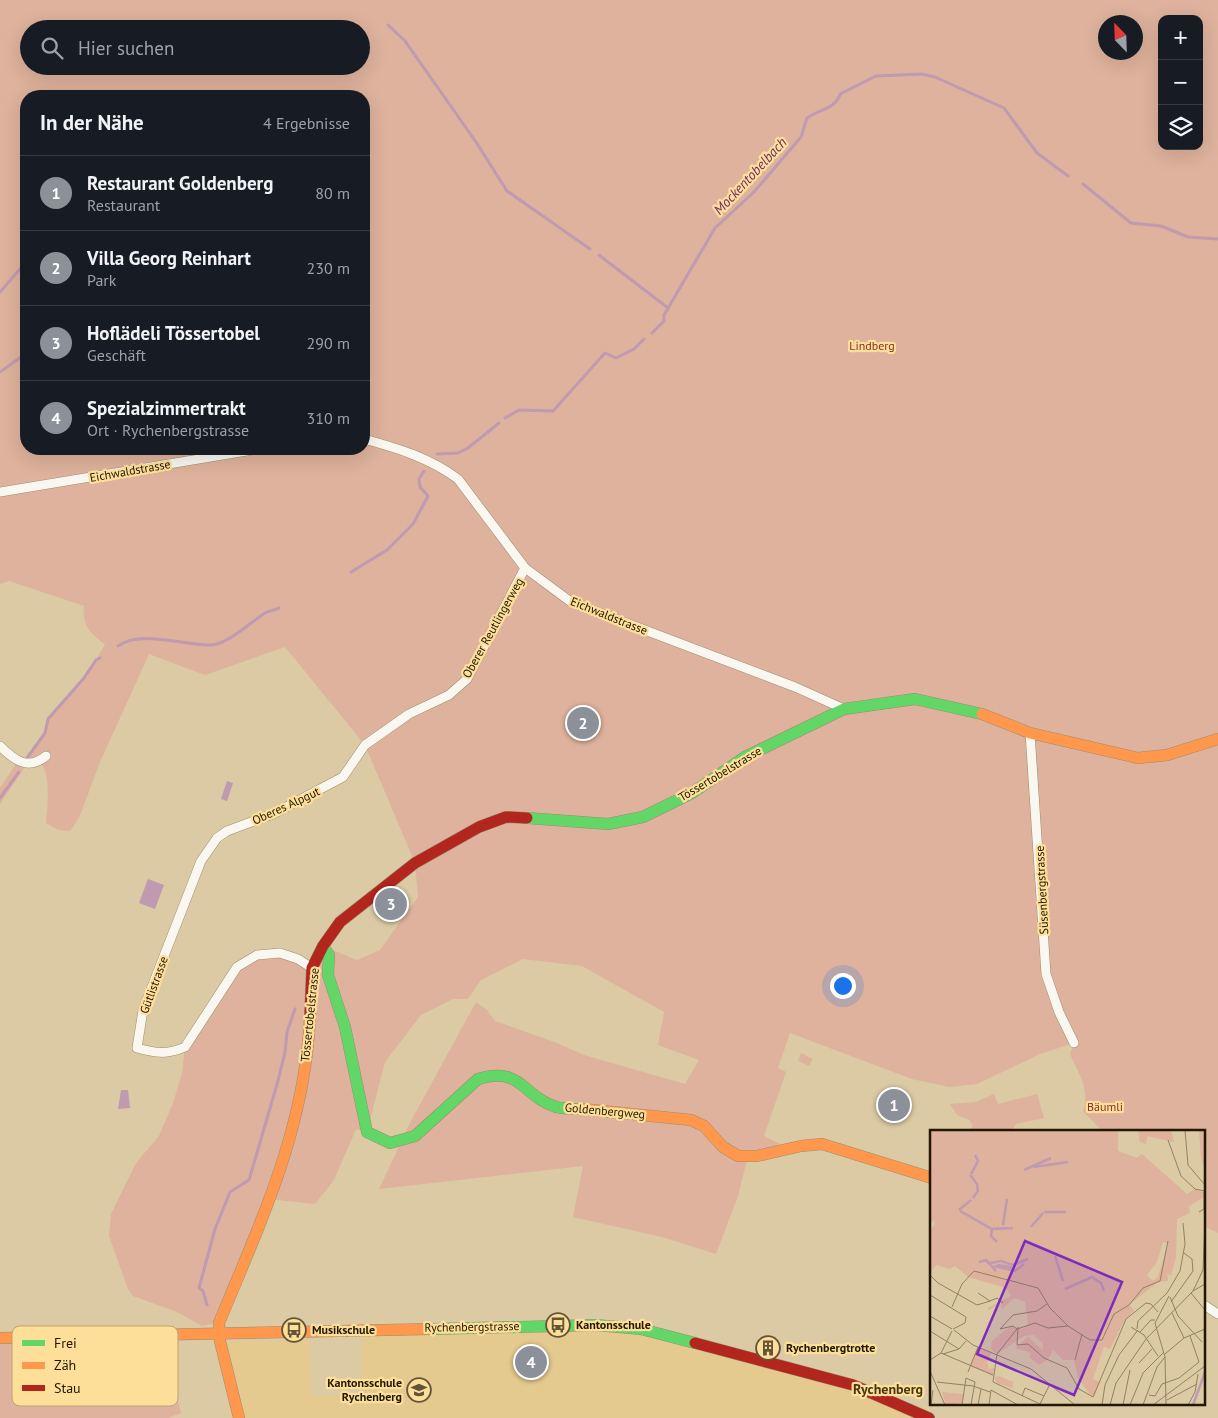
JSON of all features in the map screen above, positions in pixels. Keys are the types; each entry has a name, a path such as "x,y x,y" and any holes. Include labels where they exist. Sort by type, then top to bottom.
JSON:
{"street":[{"name":"Eichwaldstrasse","path":"370,441 402,449 445,469 458,479 525,568 571,602 795,687 844,708"},
{"name":"Eichwaldstrasse","path":"0,492 223,455"},
{"name":"Oberer Reutlingerweg","path":"344,777 365,745 409,714 449,695 468,679 525,568"},
{"name":"Tössertobelstrasse","path":"239,1418 219,1332 219,1323 279,1177 299,1107 309,1037 312,968 323,946 340,922 415,863 478,827 506,816 608,824 643,816 692,793 745,757 844,708 915,699 972,710 1030,732 1138,758 1168,755 1218,739"},
{"name":"Süsenbergstrasse","path":"1030,732 1046,974 1059,1012 1074,1043"},
{"path":"0,746 12,758 26,765 39,762 46,756"},
{"name":"Oberes Alpgut","path":"227,831 273,814 344,777"},
{"name":"Gütlistrasse","path":"227,831 217,838 202,861 143,1010 137,1048 155,1053 171,1053 185,1047 237,968 257,955 280,953 298,959 312,968"},
{"name":"Goldenbergweg","path":"323,946 329,955 328,975 345,1027 365,1125 367,1132 377,1139 390,1143 414,1136 478,1079 490,1074 504,1074 516,1080 544,1102 556,1107 683,1118 696,1122 705,1127 724,1149 739,1157 765,1154 804,1145 822,1144 909,1174 930,1178"},
{"path":"1206,1306 1218,1314"},
{"name":"Rychenbergstrasse","path":"178,1333 596,1325 641,1329 853,1385 911,1414 929,1418"}],"shaded area":[{"path":"227,781 233,783 227,801 221,799"},
{"path":"148,879 164,885 155,909 139,903"},
{"path":"121,1090 128,1090 130,1108 118,1109"},
{"path":"596,1325 853,1385 929,1418 239,1418 224,1342 310,1340 311,1396 365,1394 361,1365 362,1329"}],"green space":[{"name":"Lindberg","path":"0,0 1218,0 1218,1233 1206,1227 1206,1130 1101,1130 1083,1111 1085,1089 1070,1054 1074,1043 1040,1054 977,1084 949,1087 912,1079 790,1033 778,1068 786,1072 764,1136 788,1148 748,1156 738,1196 716,1254 662,1237 573,1217 583,1166 379,1189 411,1121 476,1002 487,1010 495,1021 557,1043 584,1055 685,1084 699,1060 658,1045 664,1012 582,966 523,959 481,980 468,999 453,999 421,1015 385,1062 367,1132 356,1129 334,1180 315,1204 269,1199 219,1323 202,1326 177,1312 133,1296 128,1289 109,1236 111,1214 136,1163 159,1136 173,1103 182,1073 185,1047 237,967 257,955 280,953 312,968 323,946 357,960 380,950 418,897 415,863 365,745 285,647 205,675 149,654 100,762 79,818 70,831 58,830 46,823 48,791 46,774 39,762 27,758 45,733 48,719 91,669 105,644 95,637 88,628 84,619 84,606 9,581 0,584"},
{"path":"18,761 26,765 0,804 0,788"},
{"path":"801,1053 813,1059 809,1066 798,1061"},
{"path":"994,1094 998,1104 1037,1094 1044,1118 1016,1124 1012,1130 969,1130 973,1126 970,1120 957,1115 950,1104 976,1102"},
{"path":"0,1338 12,1338 12,1406 178,1406 178,1401 181,1413 168,1418 0,1418"}],"waterway":[{"path":"388,25 405,41 476,142 507,191 590,249"},
{"name":"Mockentobelbach","path":"652,333 664,321 664,315 715,228 754,192 801,137 807,118 831,106 840,94 876,76 922,74 935,77 1004,108 1037,153 1068,176"},
{"path":"1083,184 1131,223 1161,226 1188,237 1218,239"},
{"path":"599,255 668,308"},
{"path":"0,292 20,269"},
{"name":"Mockentobelbach","path":"505,418 519,410 553,411 605,353 616,358 634,349 644,339"},
{"path":"0,372 20,358"},
{"name":"Mockentobelbach","path":"437,454 458,453 468,448 499,423"},
{"name":"Mockentobelbach","path":"351,572 387,550 413,524 428,496 420,487 419,479 424,471"},
{"name":"Mockentobelbach","path":"118,646 128,641 151,638 201,645 218,644 232,637 265,613 279,608"},
{"path":"27,758 45,733 48,719 84,678 96,660 100,658"},
{"path":"0,798 19,772"},
{"path":"207,1305 203,1291 199,1288 215,1229 230,1192 249,1180 278,1081 285,1052 287,1032 295,1009"}],"traffic: fast":[{"path":"527,818 608,824 643,817 692,793 745,757 844,709 915,699 982,714"},
{"path":"323,946 329,955 328,975 345,1027 367,1132 390,1143 415,1136 478,1079 493,1076 504,1076 513,1079 545,1102 556,1107 583,1109"},
{"path":"432,1329 596,1325 641,1329 695,1343"}],"traffic: slow":[{"path":"982,714 1030,733 1138,758 1167,755 1218,739"},
{"path":"239,1418 220,1341 219,1323 265,1211 290,1136 300,1098 310,1017"},
{"path":"583,1109 691,1120 704,1126 723,1147 738,1156 757,1156 801,1146 822,1144 930,1177"},
{"path":"178,1334 432,1329"},
{"path":"0,1338 12,1338"}],"traffic: jam":[{"path":"310,1017 312,968 323,946 340,922 415,863 479,827 506,817 527,818"},
{"path":"695,1343 853,1385 929,1418"}],"place":[{"name":"Villa Georg Reinhart","path":"583,723"},
{"name":"Hoflädeli Tössertobel","path":"391,904"},
{"name":"Restaurant Goldenberg","path":"894,1105"},
{"name":"Kantonsschule","path":"558,1325"},
{"name":"Musikschule","path":"294,1330"},
{"name":"Rychenbergtrotte","path":"768,1348"},
{"name":"Spezialzimmertrakt","path":"531,1362"},
{"name":"Kantonsschule Rychenberg","path":"419,1390"}],"district":[{"name":"Rychenberg","path":"888,1389"}],"park label":[{"name":"Bäumli","path":"1105,1107"}]}
